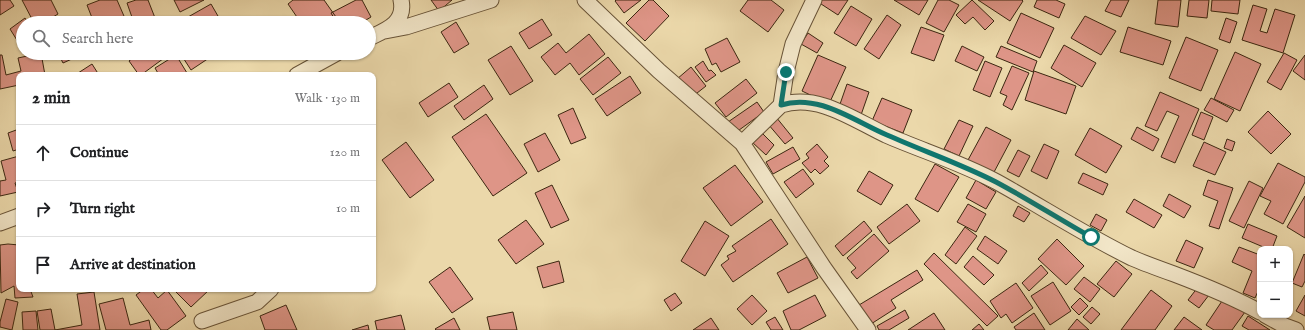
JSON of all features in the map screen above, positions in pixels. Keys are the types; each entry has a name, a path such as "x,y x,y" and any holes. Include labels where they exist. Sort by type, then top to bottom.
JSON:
{"street":[{"path":"376,35 392,27 401,14 401,0"},
{"path":"385,31 406,27 491,0"},
{"path":"585,0 659,71 742,143 824,268 868,330"},
{"path":"781,105 786,72 793,44 814,0"},
{"path":"302,72 324,60"},
{"path":"742,143 781,105 789,102 803,102 829,107 886,134 996,182 1091,237 1134,258 1195,282 1257,310"},
{"path":"0,223 16,217"},
{"path":"202,321 256,302 268,292"},
{"path":"1270,318 1296,330"}],"building":[{"path":"0,0 10,0 14,6 0,15"},
{"path":"22,0 51,0 58,14 55,16 30,16"},
{"path":"100,0 117,0 124,16 91,16 87,5"},
{"path":"136,0 148,0 154,16 132,16 127,3"},
{"path":"174,0 204,0 180,12"},
{"path":"293,0 324,0 335,16 296,16 288,4"},
{"path":"356,0 362,0 370,16 333,16 331,13"},
{"path":"431,0 452,0 439,11"},
{"path":"641,0 624,13 615,1"},
{"path":"649,0 653,0 669,16 645,41 626,23"},
{"path":"748,0 771,0 784,10 768,32 740,11"},
{"path":"820,0 848,0 838,15 818,2"},
{"path":"894,0 928,0 919,15"},
{"path":"938,0 949,0 959,5 944,32 926,23"},
{"path":"972,0 994,21 985,30 973,17 965,24 956,15"},
{"path":"978,0 1022,0 1023,1 1010,21"},
{"path":"1037,0 1056,0 1065,4 1059,18 1034,7"},
{"path":"1111,0 1129,0 1121,17 1105,11"},
{"path":"1158,0 1181,0 1178,27 1155,24"},
{"path":"1189,0 1209,0 1207,18 1187,16"},
{"path":"1212,0 1240,0 1238,14 1211,11"},
{"path":"211,4 218,16 190,16"},
{"path":"1253,5 1267,9 1260,31 1267,33 1275,9 1295,15 1283,53 1242,40"},
{"path":"851,6 872,19 856,46 834,33"},
{"path":"1021,13 1054,28 1040,58 1007,43"},
{"path":"887,15 901,25 879,59 864,49"},
{"path":"1085,16 1116,31 1101,55 1071,38"},
{"path":"1226,18 1237,22 1230,43 1219,39"},
{"path":"542,19 552,35 529,49 519,33"},
{"path":"456,22 469,44 454,53 441,32"},
{"path":"16,25 16,39 10,29"},
{"path":"921,27 944,35 934,61 911,53"},
{"path":"1128,27 1171,41 1163,65 1120,52"},
{"path":"808,33 823,43 817,53 801,44"},
{"path":"589,34 605,54 579,75 570,63 555,75 541,57 558,43 566,53"},
{"path":"1186,37 1218,50 1201,91 1169,78"},
{"path":"727,38 740,62 721,72 716,63 712,65 705,49"},
{"path":"1064,45 1096,63 1082,87 1051,68"},
{"path":"511,46 533,81 510,95 488,60"},
{"path":"962,46 984,57 977,71 955,61"},
{"path":"1001,46 1037,61 1033,72 996,57"},
{"path":"1235,52 1261,64 1240,111 1214,99"},
{"path":"1284,53 1297,60 1281,90 1267,82"},
{"path":"0,55 2,55 6,75 16,72 16,86 0,89"},
{"path":"818,55 846,67 829,104 802,91"},
{"path":"1305,55 1305,80 1293,71"},
{"path":"608,57 621,73 593,95 580,79"},
{"path":"18,60 42,60 44,72 17,72 21,71"},
{"path":"62,60 70,60 63,63"},
{"path":"161,60 145,72 137,72 129,61"},
{"path":"168,60 179,60 186,72 157,72 155,68"},
{"path":"185,60 206,60 191,70"},
{"path":"703,61 709,71 711,70 716,75 706,82 695,67"},
{"path":"985,61 1002,68 990,97 973,90"},
{"path":"92,64 97,72 80,72"},
{"path":"1012,66 1029,73 1012,110 1003,105 1007,96 1000,93"},
{"path":"691,67 706,86 692,97 677,79"},
{"path":"1034,71 1076,86 1066,114 1025,100"},
{"path":"630,76 641,93 607,116 595,99"},
{"path":"746,79 757,93 726,117 715,103"},
{"path":"449,83 458,97 428,117 419,103"},
{"path":"847,84 869,92 861,115 839,107"},
{"path":"484,85 493,99 464,120 454,106"},
{"path":"1160,92 1199,109 1175,163 1161,157 1179,116 1167,111 1157,131 1145,126"},
{"path":"882,98 912,110 903,133 872,121"},
{"path":"1211,98 1234,110 1227,122 1204,110"},
{"path":"757,102 764,112 735,133 728,122"},
{"path":"573,108 586,138 571,144 558,115"},
{"path":"1268,111 1291,134 1271,154 1248,132"},
{"path":"1201,112 1213,117 1204,140 1192,135"},
{"path":"486,114 527,173 493,196 452,137"},
{"path":"776,117 793,138 785,144 768,124"},
{"path":"959,120 973,126 959,156 944,149"},
{"path":"986,127 1011,140 993,174 968,160"},
{"path":"1137,127 1159,139 1153,151 1131,139"},
{"path":"1090,128 1122,146 1106,173 1075,155"},
{"path":"16,130 16,150 13,151 8,133"},
{"path":"761,132 774,145 766,155 752,142"},
{"path":"545,133 560,160 538,172 524,144"},
{"path":"1227,139 1235,142 1232,151 1224,148"},
{"path":"406,142 434,180 410,198 382,160"},
{"path":"1204,142 1226,152 1215,175 1193,166"},
{"path":"817,144 828,157 824,161 829,166 820,174 815,169 811,173 802,163 809,158 806,154"},
{"path":"1044,144 1059,151 1047,179 1031,171"},
{"path":"793,147 800,159 773,174 766,162"},
{"path":"1018,150 1030,156 1019,177 1007,171"},
{"path":"16,157 16,192 0,196 0,181 6,180 1,161"},
{"path":"1278,163 1305,177 1305,182 1283,224 1264,214 1271,201 1260,196"},
{"path":"935,164 959,177 938,212 915,199"},
{"path":"735,165 763,202 731,226 703,188"},
{"path":"803,169 814,184 796,198 784,182"},
{"path":"869,171 893,185 881,205 857,191"},
{"path":"1083,173 1108,184 1103,195 1078,183"},
{"path":"976,180 996,192 986,209 966,198"},
{"path":"1208,180 1233,188 1219,229 1209,226 1218,201 1203,195"},
{"path":"1249,181 1263,188 1244,228 1229,221"},
{"path":"552,185 569,220 551,228 535,193"},
{"path":"1169,194 1191,206 1184,218 1163,206"},
{"path":"1305,196 1305,238 1287,227"},
{"path":"1134,199 1162,215 1154,228 1126,212"},
{"path":"907,204 920,221 889,244 877,227"},
{"path":"968,204 986,214 976,232 957,222"},
{"path":"1018,206 1030,213 1024,222 1013,216"},
{"path":"1096,214 1107,220 1101,231 1090,225"},
{"path":"771,219 788,244 733,282 721,265 729,259 727,256 736,251 732,246"},
{"path":"526,220 544,244 516,264 498,240"},
{"path":"705,221 729,236 705,276 681,261"},
{"path":"864,221 872,231 843,256 835,246"},
{"path":"1248,224 1277,236 1273,246 1261,246 1242,238"},
{"path":"965,227 977,236 956,264 945,255"},
{"path":"874,234 889,251 857,279 851,272 856,268 847,258"},
{"path":"985,236 1007,251 998,264 977,249"},
{"path":"1057,239 1084,266 1066,285 1038,259"},
{"path":"1186,240 1203,248 1194,268 1176,261"},
{"path":"0,245 16,245 16,292 31,292 33,297 15,298 14,286 1,293"},
{"path":"1239,247 1257,254 1257,294 1255,298 1243,293 1252,271 1232,262"},
{"path":"934,253 998,316 987,326 924,264"},
{"path":"1304,254 1305,281 1302,287 1293,283"},
{"path":"973,256 994,275 984,285 964,267"},
{"path":"807,257 818,278 788,293 777,273"},
{"path":"559,261 564,282 543,288 537,267"},
{"path":"1116,261 1132,274 1114,297 1097,284"},
{"path":"1041,265 1048,273 1029,291 1022,283"},
{"path":"450,267 473,299 452,313 429,282"},
{"path":"917,270 923,280 891,300 896,308 871,324 859,305"},
{"path":"1084,277 1100,289 1090,302 1074,289"},
{"path":"1053,282 1071,311 1050,325 1031,296"},
{"path":"1016,283 1033,308 1012,323 1006,314 1001,318 990,301"},
{"path":"1198,287 1209,295 1199,308 1188,300"},
{"path":"1151,290 1172,306 1155,330 1121,330"},
{"path":"94,292 100,330 55,330 82,325 77,294"},
{"path":"140,292 153,292 158,298 165,292 168,292 186,316 167,330 161,330 136,295"},
{"path":"176,292 207,292 191,307"},
{"path":"675,293 682,303 671,311 664,300"},
{"path":"752,295 767,311 752,325 737,309"},
{"path":"815,295 826,316 799,330 791,330 783,311"},
{"path":"1305,295 1305,316 1296,311"},
{"path":"123,298 130,325 149,320 151,330 106,330 99,304"},
{"path":"1080,298 1088,306 1079,315 1071,307"},
{"path":"1224,298 1245,312 1232,330 1214,330 1206,325"},
{"path":"6,299 18,302 12,330 0,327"},
{"path":"286,305 297,330 265,330 260,316"},
{"path":"1092,307 1100,314 1091,324 1083,317"},
{"path":"51,309 55,330 40,330 37,311"},
{"path":"905,310 909,318 889,330 879,330 877,326"},
{"path":"36,311 38,330 23,330 22,312"},
{"path":"513,312 517,330 490,330 487,317"},
{"path":"934,313 945,330 908,330"},
{"path":"1034,313 1045,330 1016,330 1014,327"},
{"path":"401,315 405,330 377,330 375,321"},
{"path":"1248,316 1270,330 1249,330 1242,326"},
{"path":"775,317 783,330 771,330 766,322"},
{"path":"1184,317 1202,330 1174,330"},
{"path":"454,318 460,330 435,329"},
{"path":"711,318 719,330 693,330"},
{"path":"1077,319 1089,330 1068,330"},
{"path":"979,324 984,330 972,330"},
{"path":"368,325 369,330 352,330"}],"route":[{"path":"786,72 781,105 789,102 803,102 829,107 886,134 996,182 1091,237"}]}
